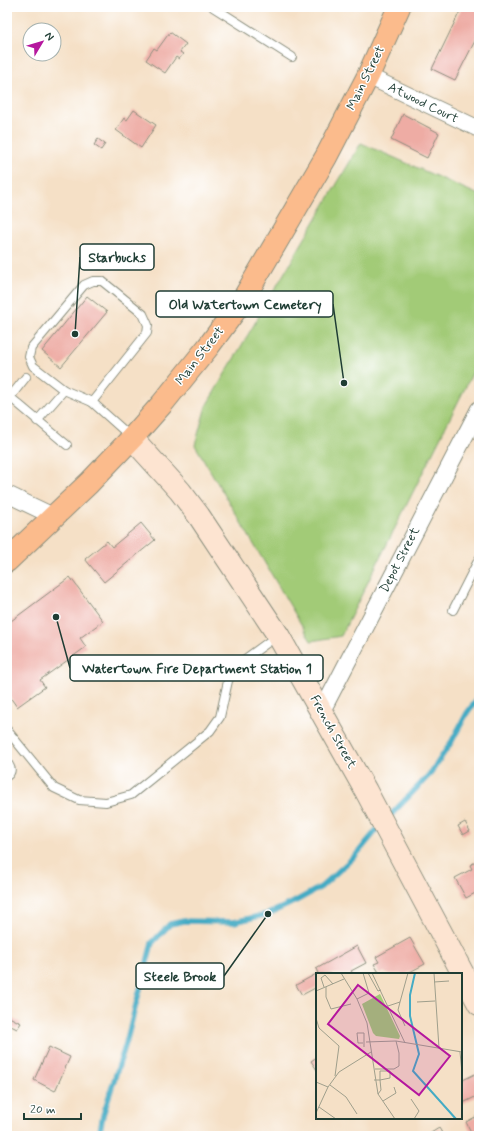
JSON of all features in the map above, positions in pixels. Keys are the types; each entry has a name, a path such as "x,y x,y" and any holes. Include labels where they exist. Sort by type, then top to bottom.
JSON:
{"main road":[{"name":"Main Street","path":"7,561 89,483 132,438 180,381 242,300 326,157 368,76 399,7"}],"street":[{"name":"Atwood Court","path":"368,76 479,130"},
{"name":"Depot Street","path":"322,711 479,409"},
{"name":"French Street","path":"132,438 180,491 199,516 278,635 322,711 479,1004"},
{"path":"7,494 54,517"}],"lane":[{"path":"213,7 292,57"},
{"path":"92,402 147,333 148,324 143,314 102,281 93,281 84,285 31,348 29,357 34,366 64,390 92,402 132,438"},
{"path":"26,377 8,399 38,420 67,445"},
{"path":"38,420 64,390"},
{"path":"453,610 479,559"},
{"path":"7,730 54,788 79,800 86,801 106,802 131,795 210,731 220,717 228,682 234,667 278,635"},
{"path":"7,762 12,768 7,776"}],"green space":[{"path":"361,143 479,195 479,360 341,636 311,641 195,445 206,406"}],"building":[{"path":"462,7 479,7 479,33 455,80 432,69"},
{"path":"170,32 186,44 180,52 183,54 179,59 176,57 165,73 146,60 154,48 157,50"},
{"path":"134,110 156,125 141,148 116,130 124,118 127,120"},
{"path":"403,114 439,133 427,158 391,140"},
{"path":"98,139 105,144 101,150 94,145"},
{"path":"87,296 107,312 61,367 42,351"},
{"path":"141,523 155,540 104,582 85,559 107,541 112,547"},
{"path":"70,577 103,621 80,638 86,647 40,680 45,687 17,707 7,693 7,624"},
{"path":"465,822 470,831 463,835 458,826"},
{"path":"479,860 479,891 466,898 455,878 472,869 470,865"},
{"path":"410,938 425,964 408,973 379,973 374,964 379,962 376,957"},
{"path":"357,946 366,963 351,971 352,973 318,973 316,969"},
{"path":"316,974 316,988 302,995 296,985"},
{"path":"7,1016 21,1023 17,1029 7,1024"},
{"path":"49,1047 70,1057 55,1091 34,1080"},
{"path":"316,1058 316,1068 311,1061"},
{"path":"475,1074 479,1082 479,1095 462,1104 462,1080"},
{"path":"479,1115 479,1136 473,1136 466,1122"},
{"path":"439,1128 444,1136 426,1136"}],"waterway":[{"path":"386,820 430,774 479,696"},
{"path":"99,1136 103,1115 126,1043 152,943 170,924 184,921 234,922 268,914 294,902 321,887 356,855 380,826"}],"place":[{"name":"Starbucks","path":"75,334"},
{"name":"Old Watertown Cemetery","path":"344,383"},
{"name":"Watertown Fire Department Station 1","path":"56,617"},
{"name":"Steele Brook","path":"268,914"}]}
